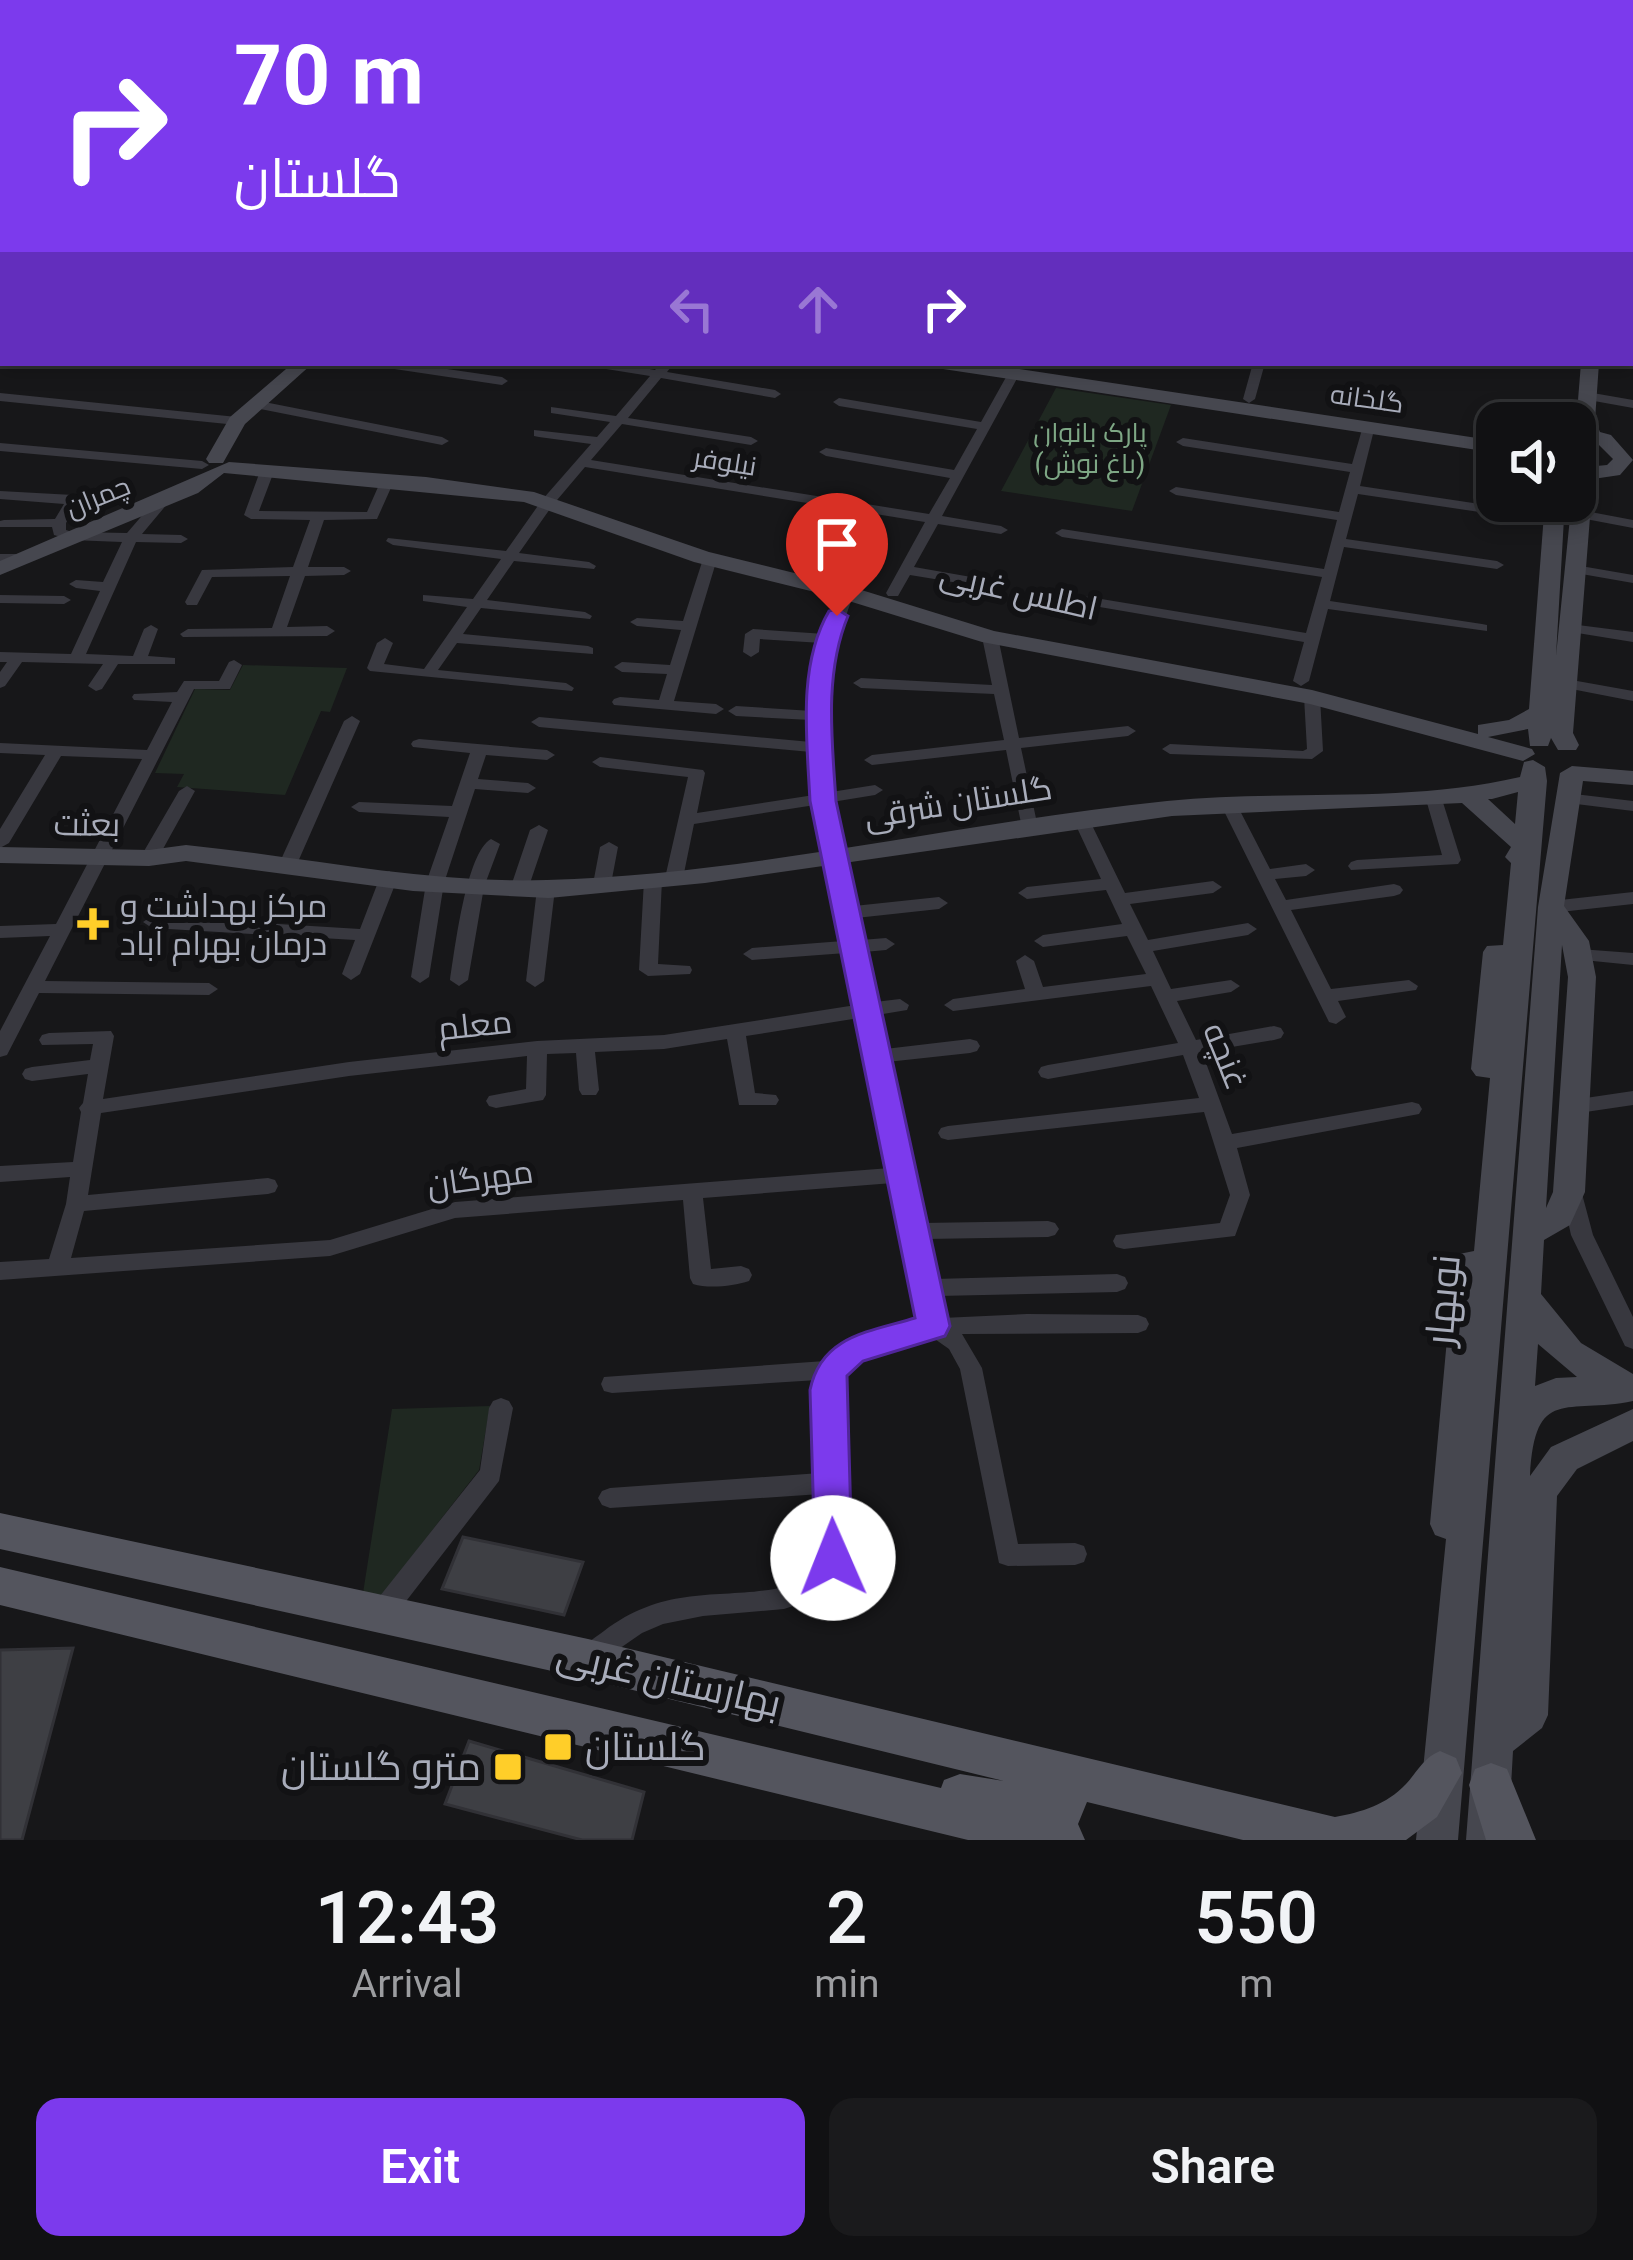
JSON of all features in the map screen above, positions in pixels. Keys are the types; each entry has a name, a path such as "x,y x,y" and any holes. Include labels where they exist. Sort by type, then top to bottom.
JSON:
{"main road":[{"name":"بهارستان غربی","path":"0,1531 588,1659 1335,1840"},
{"name":"بهارستان غربی","path":"0,1586 1062,1840"},
{"path":"1493,1763 1503,1825 1513,1840"},
{"path":"878,1795 916,1786 1040,1810 1064,1808 1061,1784 1039,1765"},
{"path":"1335,1840 1372,1834 1394,1823 1427,1798 1439,1773"}],"street":[{"path":"185,0 336,0"},
{"path":"0,447 215,466 237,421 300,366"},
{"path":"400,366 502,382"},
{"path":"632,366 664,368 775,394"},
{"path":"1249,399 1257,366"},
{"path":"1568,402 1573,366"},
{"path":"1586,402 1590,366"},
{"path":"428,674 550,498 664,368"},
{"path":"893,592 984,426 1007,368"},
{"name":"گلخانه","path":"1007,368 1476,431"},
{"name":"گلخانه","path":"1007,368 1476,444"},
{"path":"1587,396 1633,404"},
{"path":"0,397 237,421"},
{"path":"839,402 984,426"},
{"path":"254,404 442,442"},
{"path":"555,410 751,441"},
{"path":"1170,749 1306,756 1316,751 1306,689 1314,639 1369,426"},
{"path":"538,433 599,441"},
{"path":"1596,441 1627,459"},
{"path":"1184,442 1358,469"},
{"path":"826,452 957,475"},
{"path":"1596,469 1627,459"},
{"name":"نیلوفر","path":"581,462 1001,530"},
{"name":"اطلس غربی","path":"215,466 387,482 484,479 523,483 550,498 710,559 847,592 990,637 1306,689 1532,757"},
{"name":"چمران","path":"0,569 64,530 163,500 215,466"},
{"path":"266,474 251,515 372,516 387,482"},
{"path":"1353,489 1476,507"},
{"path":"1177,491 1346,518"},
{"path":"0,495 68,498 71,504 64,530"},
{"name":"اطلس غربی","path":"550,498 893,592 990,624 1486,730 1532,757"},
{"path":"76,659 130,539 163,500"},
{"path":"278,632 318,516"},
{"path":"1596,517 1633,524"},
{"name":"نوبهار","path":"1437,1840 1439,1773 1460,1591 1465,1416 1478,1270 1498,1149 1554,522"},
{"path":"1487,1840 1528,1299 1551,907 1570,767 1562,733 1579,522"},
{"path":"4,524 130,539 181,539"},
{"path":"1062,533 1331,574"},
{"path":"393,541 589,566"},
{"path":"1339,542 1498,565"},
{"path":"0,558 24,558"},
{"path":"664,705 710,559"},
{"path":"1575,569 1633,579"},
{"path":"905,570 977,582"},
{"path":"192,602 207,573 344,571"},
{"path":"76,584 108,587"},
{"path":"847,592 827,639 818,716 823,801 933,1326 957,1343 971,1368 1008,1555 1076,1555"},
{"path":"1053,596 1314,639"},
{"path":"428,598 585,616"},
{"path":"0,599 64,600"},
{"path":"1323,604 1482,628"},
{"path":"637,622 689,626"},
{"path":"1570,628 1633,637"},
{"path":"140,660 151,629"},
{"path":"188,634 327,631"},
{"path":"751,652 753,634 827,639"},
{"path":"990,637 1029,823"},
{"path":"453,638 588,651"},
{"path":"385,643 375,668 566,688"},
{"path":"0,683 8,657 170,661"},
{"path":"96,686 113,660"},
{"path":"0,1050 189,684 224,686 234,665"},
{"path":"622,667 676,670"},
{"path":"861,683 999,690"},
{"path":"1566,684 1633,696"},
{"path":"140,697 182,697"},
{"path":"620,702 716,709"},
{"path":"736,711 818,716"},
{"path":"1486,730 1515,726 1540,713"},
{"path":"288,864 352,722"},
{"path":"539,722 818,748"},
{"path":"872,760 1128,731"},
{"path":"419,744 547,754"},
{"path":"0,748 153,755"},
{"path":"420,977 435,883 481,749"},
{"path":"0,843 56,750"},
{"path":"1532,757 1633,778"},
{"name":"گلستان شرقی","path":"160,856 533,889 663,879 1080,817 1228,803 1471,798 1532,757"},
{"path":"600,763 697,773 687,820 663,879 648,970 682,970"},
{"path":"1570,767 1633,763"},
{"path":"1570,767 1633,806"},
{"path":"469,784 528,788"},
{"path":"687,820 874,790"},
{"path":"160,856 187,791"},
{"path":"1358,866 1452,860 1432,796"},
{"path":"1471,798 1525,846 1506,884 1492,994 1478,1270"},
{"path":"1228,803 1336,1017"},
{"path":"359,807 459,812"},
{"name":"غنچه","path":"1080,817 1191,1050 1240,1195 1228,1230 1124,1241"},
{"path":"535,981 533,889 539,830"},
{"path":"459,980 475,886 491,844"},
{"path":"602,884 609,847"},
{"name":"بعثت","path":"0,855 160,856"},
{"path":"1266,874 1306,870"},
{"path":"350,974 389,877"},
{"path":"1027,893 1213,887"},
{"path":"1281,906 1394,890"},
{"path":"1551,907 1633,898"},
{"path":"848,914 939,903"},
{"path":"1532,1232 1559,1216 1569,1179 1582,976 1566,925 1551,907"},
{"path":"152,922 365,935"},
{"path":"1042,941 1248,929"},
{"path":"0,932 61,930"},
{"path":"752,954 886,944"},
{"path":"1579,955 1633,959"},
{"path":"1025,961 1036,994"},
{"path":"953,1005 1036,994 1231,986"},
{"path":"1329,996 1408,986"},
{"path":"30,987 209,989"},
{"name":"معلم","path":"89,1108 349,1069 537,1048 664,1042 900,1005"},
{"path":"736,1032 746,1100 769,1100"},
{"path":"1048,1072 1274,1033"},
{"path":"49,1040 104,1036 76,1204 57,1267"},
{"path":"585,1045 589,1090"},
{"path":"879,1056 970,1046"},
{"path":"496,1101 536,1095 537,1048"},
{"path":"32,1074 98,1066"},
{"path":"1572,1107 1633,1098"},
{"path":"948,1133 1209,1104"},
{"path":"1225,1143 1412,1109"},
{"path":"1498,1149 1519,1146 1536,1161"},
{"path":"0,1174 81,1169"},
{"name":"مهرگان","path":"0,1271 330,1248 435,1213 902,1175"},
{"path":"1569,1179 1582,1235 1633,1340"},
{"path":"76,1204 268,1186"},
{"path":"692,1190 701,1278 741,1274"},
{"path":"913,1231 1048,1229"},
{"path":"925,1288 1117,1283"},
{"path":"1528,1299 1546,1335 1631,1400"},
{"path":"588,1659 627,1628 664,1612 798,1598 823,1585 833,1558 827,1390 831,1370 851,1350 933,1326 1138,1324"},
{"path":"612,1384 831,1370"},
{"path":"1517,1440 1533,1404 1556,1392 1631,1400"},
{"path":"1493,1763 1528,1715 1539,1492 1564,1458 1631,1400"},
{"path":"381,1614 491,1474 501,1408"},
{"path":"1452,1668 1438,1638 1465,1416"},
{"path":"610,1498 832,1484"},
{"path":"1460,1591 1469,1607 1482,1613 1505,1607"}],"green space":[{"name":"پارک بانوان (باغ نوش)","path":"1056,388 1171,405 1132,511 1001,491"},
{"path":"243,665 347,668 330,712 321,711 285,795 177,787 184,774 155,773 195,689 230,690"},
{"path":"490,1406 479,1470 382,1595 363,1593 392,1409"}],"building":[{"path":"463,1537 583,1562 564,1615 442,1589"},
{"path":"73,1648 22,1840 0,1840 0,1650"},
{"name":"مترو گلستان","path":"469,1741 644,1792 632,1840 582,1840 445,1804"}],"place":[{"name":"مرکز بهداشت و درمان بهرام آباد","path":"93,924"},
{"name":"گلستان","path":"558,1747"},
{"name":"مترو گلستان","path":"508,1767"}],"route":[{"path":"833,1558 827,1390 831,1370 851,1350 933,1326 823,801 818,716 827,639 837,616"}]}
